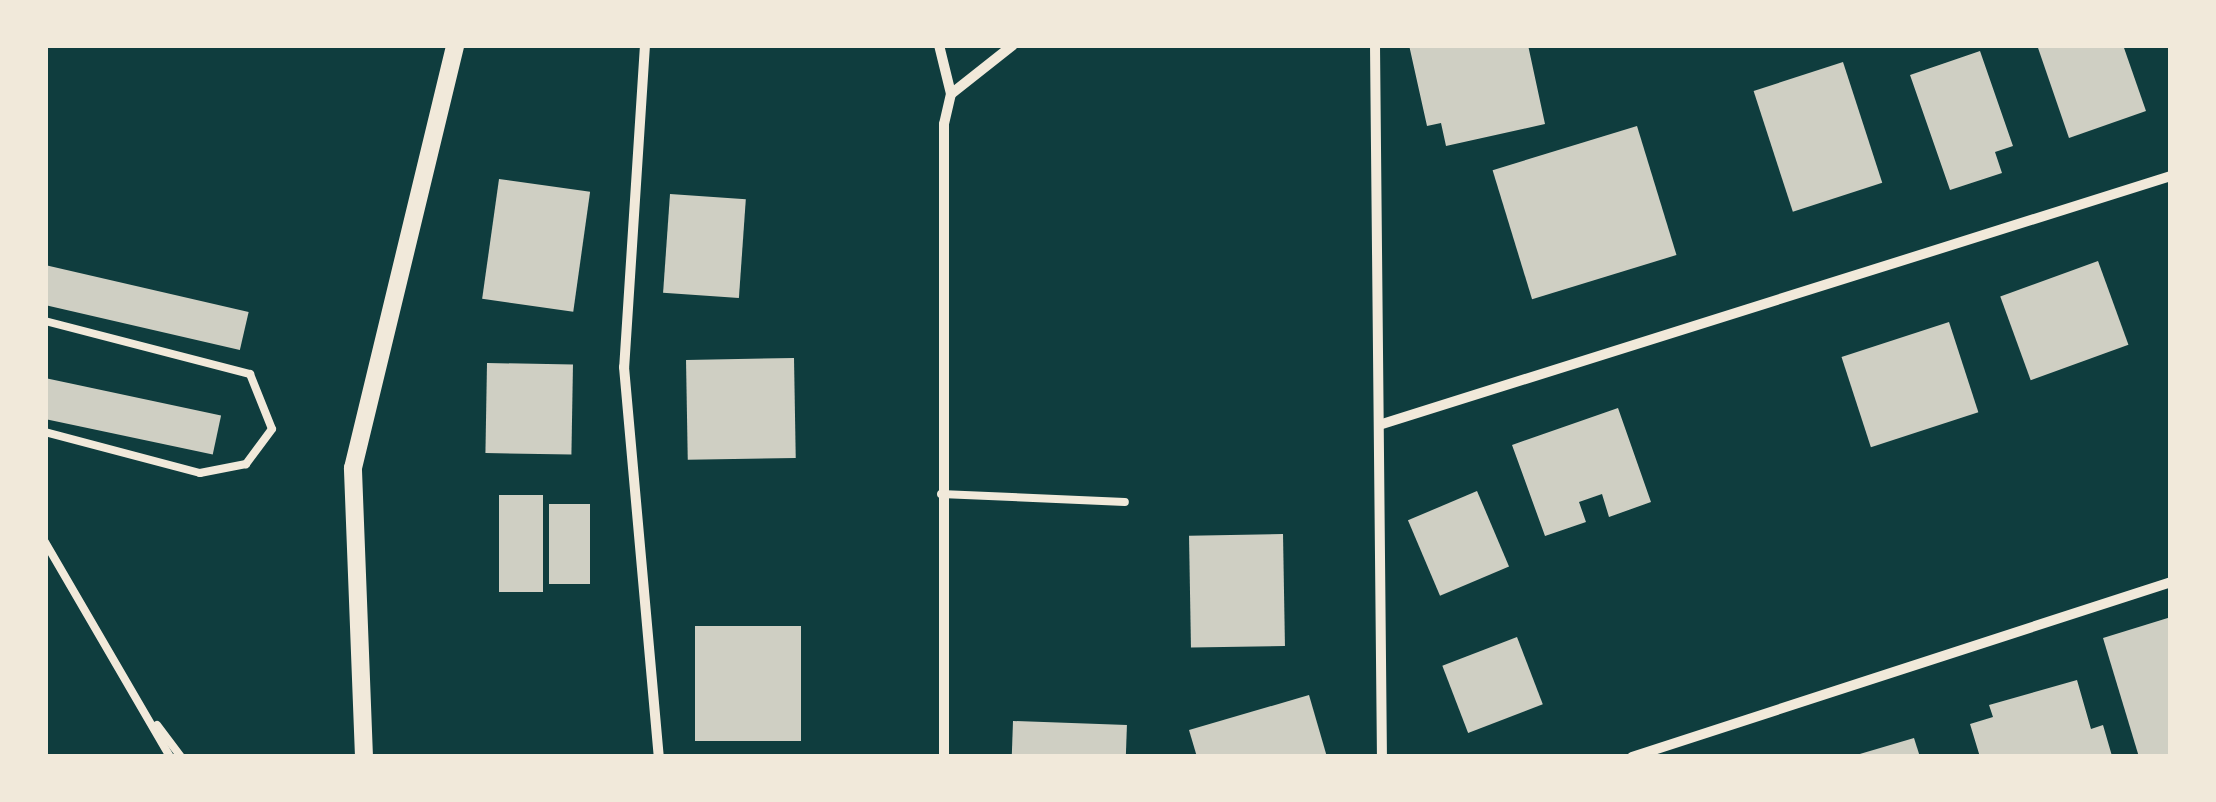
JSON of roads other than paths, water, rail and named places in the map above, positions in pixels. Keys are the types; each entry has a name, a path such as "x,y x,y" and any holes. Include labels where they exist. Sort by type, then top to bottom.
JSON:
{"street":[{"path":"364,757 353,468 455,45"},
{"path":"645,45 624,368 659,757"},
{"path":"940,45 950,94 941,494 944,757"},
{"path":"950,94 1012,45"},
{"path":"1375,45 1382,757"},
{"path":"1378,426 2171,176"},
{"path":"1632,757 2171,582"}],"lane":[{"path":"45,321 250,374 272,429 246,464 200,474 45,432"},
{"path":"941,494 1125,502"},
{"path":"45,542 170,757"},
{"path":"138,700 181,757"}]}
